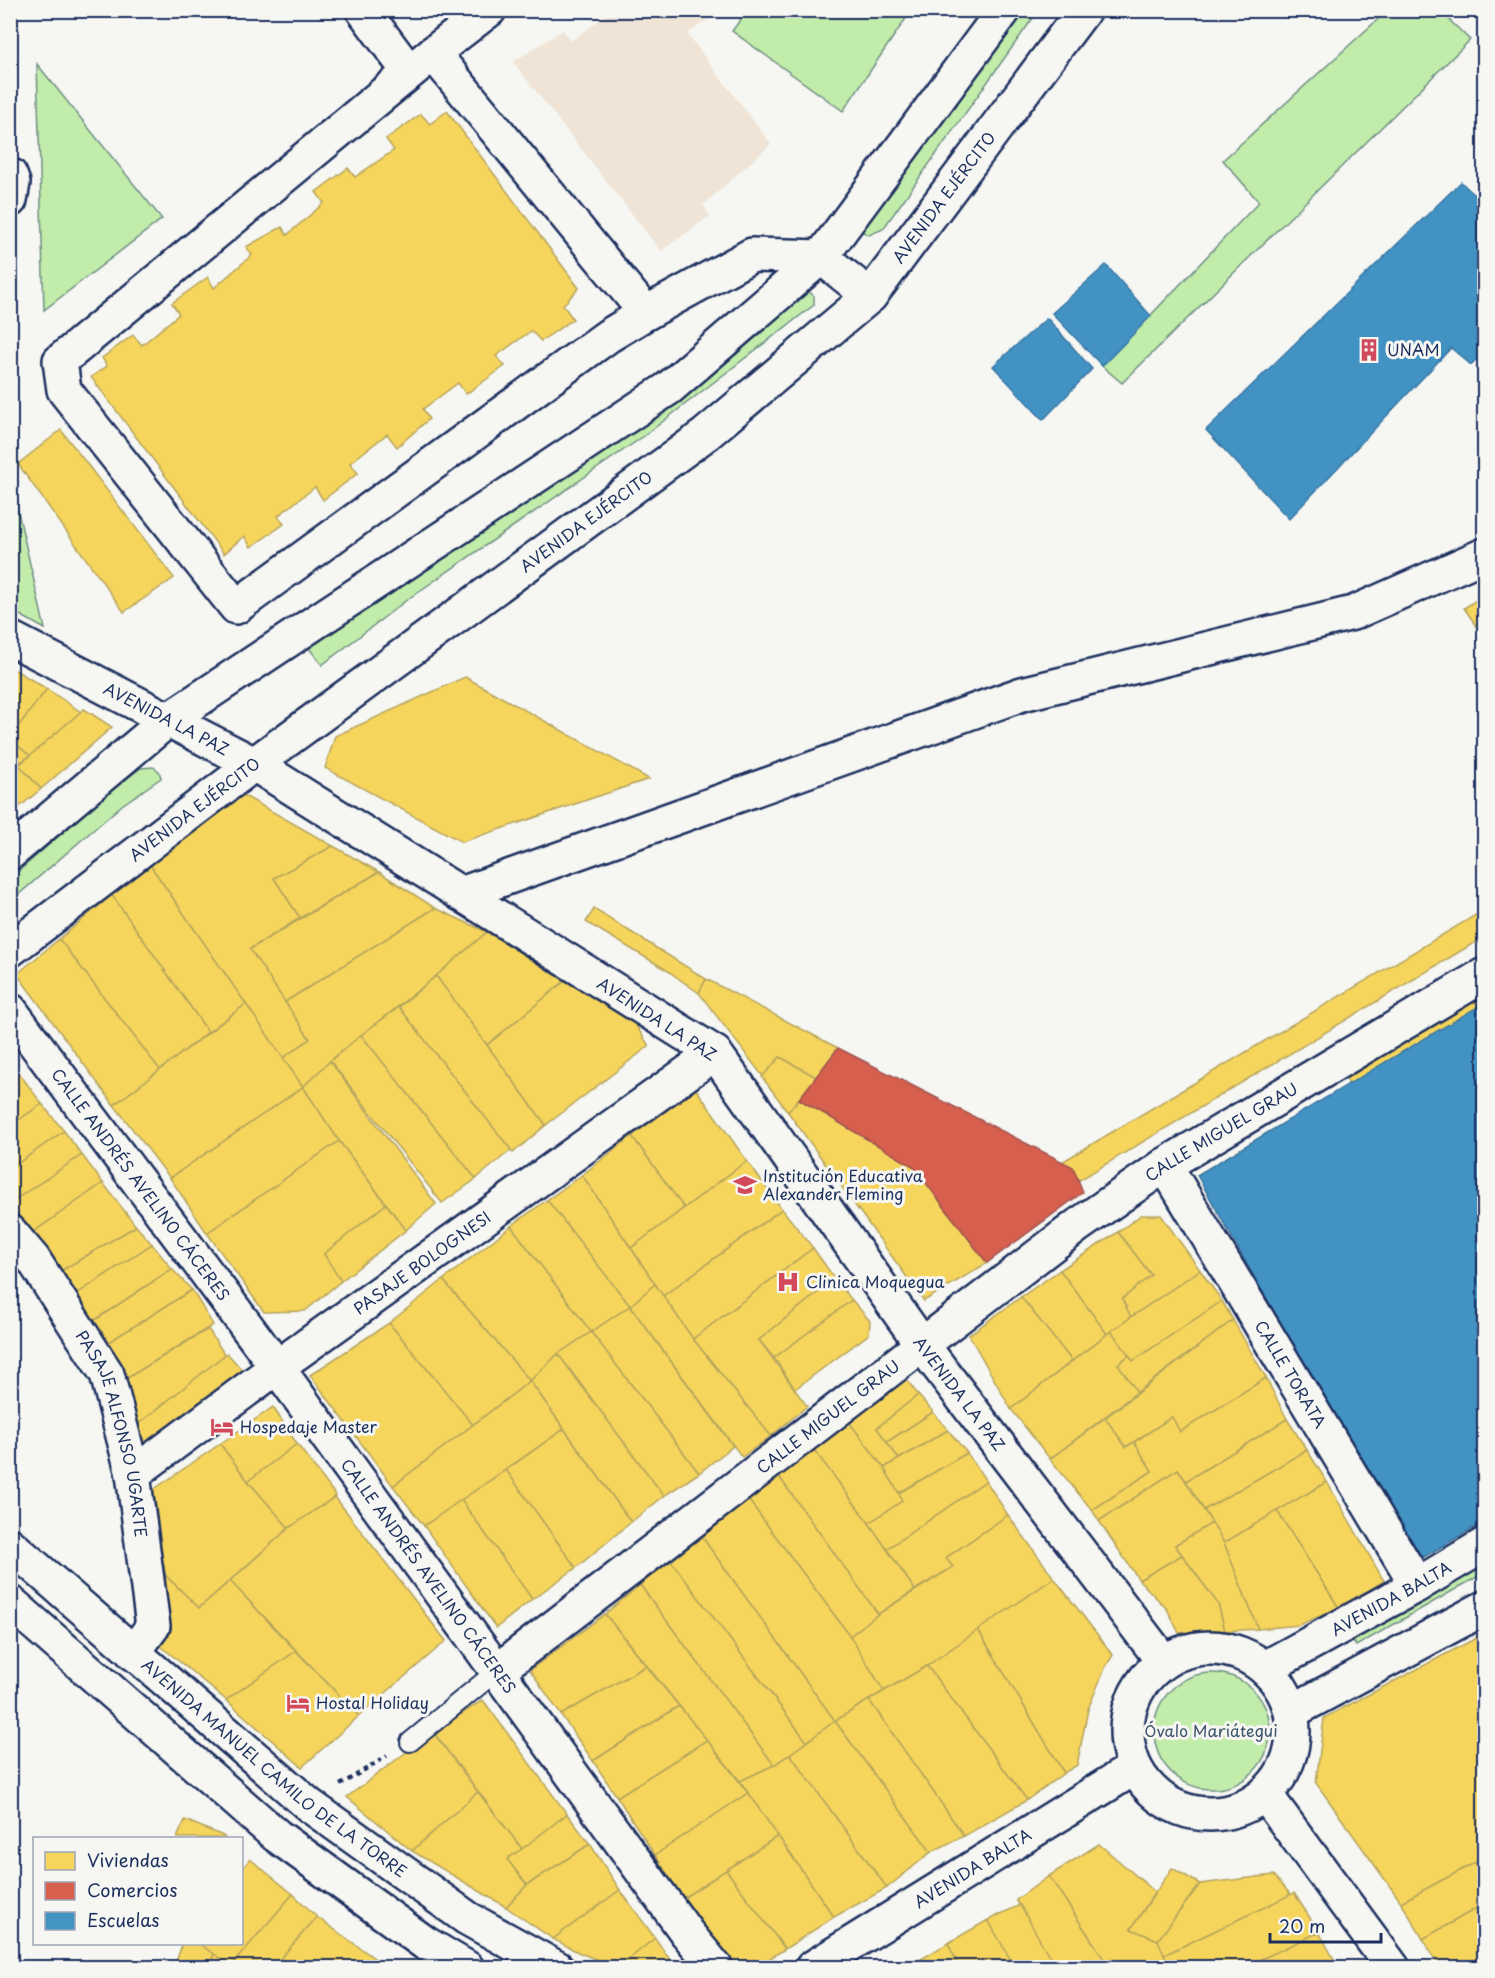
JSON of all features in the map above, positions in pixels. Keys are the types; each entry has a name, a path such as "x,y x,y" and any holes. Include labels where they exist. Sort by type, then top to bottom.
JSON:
{"street":[{"path":"363,10 421,63 646,313"},
{"path":"489,10 421,63 60,361 64,390 236,607 608,336 752,255 821,257 870,296"},
{"path":"10,853 169,719 669,388 821,257 1004,10"},
{"name":"AVENIDA EJÉRCITO","path":"10,950 254,764 706,434 870,296 1083,10"},
{"path":"10,175 13,183 10,200"},
{"path":"461,894 1022,694 1353,613 1485,555"},
{"name":"AVENIDA LA PAZ","path":"10,638 254,764 715,1053 923,1346 1163,1661"},
{"name":"CALLE MIGUEL GRAU","path":"498,1670 1077,1226 1165,1165 1485,975"},
{"name":"CALLE ANDRÉS AVELINO CÁCERES","path":"10,1010 277,1367 687,1933 716,1968"},
{"name":"PASAJE BOLOGNESI","path":"133,1474 277,1367 715,1053"},
{"name":"CALLE TORATA","path":"1165,1165 1417,1585"},
{"name":"PASAJE ALFONSO UGARTE","path":"10,1232 33,1259 107,1374 133,1474 153,1626 133,1653"},
{"name":"AVENIDA MANUEL CAMILO DE LA TORRE","path":"10,1545 309,1805 467,1918 557,1968"},
{"name":"AVENIDA BALTA","path":"1265,1668 1485,1545"},
{"path":"10,1602 277,1836 426,1943 467,1968"},
{"path":"1291,1712 1485,1608"},
{"path":"1215,1647 1242,1653 1265,1668 1280,1685 1291,1712 1294,1731 1290,1755 1281,1776 1265,1794 1243,1808 1218,1814 1193,1813 1169,1804 1149,1789 1134,1768 1126,1745 1126,1721 1133,1697 1145,1677 1163,1661 1188,1650 1215,1647"},
{"name":"AVENIDA BALTA","path":"812,1968 1134,1768"},
{"path":"1265,1794 1393,1968"}],"lane":[{"name":"CALLE MIGUEL GRAU","path":"410,1742 498,1670"}],"path":[{"path":"309,1805 410,1742"}],"shaded area":[{"path":"612,11 719,12 687,34 771,144 703,205 710,216 661,251 513,62 563,30 571,41"}],"green space":[{"path":"747,11 911,11 843,111 732,31"},
{"path":"1012,11 1038,11 883,229 869,235 861,231 859,221"},
{"path":"1387,11 1440,11 1470,40 1122,383 1102,366 1259,202 1223,160"},
{"path":"37,64 162,219 44,310"},
{"path":"807,290 814,296 814,305 644,436 408,599 322,665 308,647"},
{"path":"10,477 45,629 11,610"},
{"path":"153,767 159,771 161,778 122,805 11,901 11,878 108,793 141,768"},
{"path":"1484,1561 1484,1573 1356,1646 1351,1638"},
{"name":"Óvalo Mariátegui","path":"1212,1673 1234,1677 1253,1690 1266,1709 1270,1731 1266,1753 1253,1772 1234,1785 1212,1789 1190,1785 1171,1772 1158,1753 1154,1731 1158,1709 1171,1690 1190,1677"}],"building: Viviendas":[{"path":"447,111 579,288 563,305 573,319 541,341 531,331 496,356 505,366 466,394 458,383 423,409 429,419 397,447 387,434 350,463 358,473 323,500 315,487 278,516 284,524 251,547 244,536 224,554 91,377 107,366 102,358 133,335 142,345 179,314 172,303 208,277 214,288 252,255 246,247 282,227 287,235 324,203 316,192 348,168 355,177 394,150 386,139 421,114 430,124"},
{"path":"61,430 174,578 124,612 18,464"},
{"path":"1484,595 1484,637 1464,608"},
{"path":"10,667 47,689 10,737"},
{"path":"465,677 649,779 462,842 325,768 335,736"},
{"path":"47,689 81,712 30,756 10,737"},
{"path":"84,709 112,727 41,789 19,765"},
{"path":"10,739 30,756 10,769"},
{"path":"18,764 41,789 10,815 10,770"},
{"path":"241,794 333,846 274,878 300,918 250,949 310,1039 283,1058 150,865"},
{"path":"333,846 379,872 300,918 274,878"},
{"path":"150,865 246,1004 208,1032 112,895"},
{"path":"379,872 435,908 285,1002 250,949"},
{"path":"112,895 208,1032 160,1070 59,939"},
{"path":"435,908 487,932 330,1061 303,1087 283,1058 310,1039 285,1002"},
{"path":"594,909 706,979 699,993 665,969 586,922"},
{"path":"1484,910 1484,937 1078,1181 1073,1167 1062,1162"},
{"path":"487,932 565,981 487,1045 436,976"},
{"path":"59,939 160,1070 114,1105 17,974"},
{"path":"436,976 546,1125 513,1153 399,1007"},
{"path":"1484,978 1484,1028 1357,1105 1339,1061"},
{"path":"706,979 838,1048 816,1077 780,1057 765,1079 699,993"},
{"path":"565,981 630,1016 649,1046 546,1125 487,1045"},
{"path":"246,1004 303,1087 170,1178 114,1105"},
{"path":"399,1007 511,1150 476,1179 361,1035"},
{"path":"1484,1028 1484,1074 1376,1135 1357,1105"},
{"path":"361,1035 476,1179 442,1203 330,1061"},
{"path":"780,1057 816,1077 788,1112 762,1077"},
{"path":"330,1061 436,1204 406,1230 339,1141 303,1087"},
{"path":"19,1073 42,1104 10,1126 10,1079"},
{"path":"1484,1074 1484,1317 1467,1327 1358,1147"},
{"path":"303,1087 339,1141 207,1233 170,1178"},
{"path":"696,1089 747,1161 684,1208 632,1136"},
{"path":"799,1099 913,1166 987,1263 924,1301 788,1112"},
{"path":"42,1104 64,1131 10,1169 10,1126"},
{"path":"1289,1120 1317,1163 1222,1219 1197,1175"},
{"path":"64,1131 82,1155 10,1203 10,1169"},
{"path":"632,1136 684,1208 631,1248 582,1175"},
{"path":"339,1141 386,1204 324,1254 341,1281 305,1311 264,1312 207,1233"},
{"path":"1354,1141 1437,1277 1300,1358 1222,1219"},
{"path":"82,1155 103,1183 28,1236 10,1215 10,1203"},
{"path":"747,1161 782,1209 663,1296 631,1248"},
{"path":"582,1175 655,1284 630,1306 547,1200"},
{"path":"103,1183 136,1226 56,1274 28,1236"},
{"path":"547,1200 630,1306 591,1332 511,1226"},
{"path":"386,1204 406,1230 341,1281 324,1254"},
{"path":"782,1209 813,1248 693,1339 663,1296"},
{"path":"1141,1215 1161,1215 1200,1270 1131,1317 1122,1299 1151,1275 1118,1232"},
{"path":"136,1226 152,1244 71,1298 56,1274"},
{"path":"511,1226 591,1332 558,1354 530,1381 443,1280"},
{"path":"1118,1232 1151,1275 1122,1299 1131,1317 1107,1334 1060,1270"},
{"path":"152,1244 172,1269 92,1322 71,1298"},
{"path":"813,1248 835,1279 759,1340 807,1406 771,1436 693,1339"},
{"path":"172,1269 192,1290 104,1345 92,1322"},
{"path":"1060,1270 1107,1334 1072,1361 1021,1297"},
{"path":"1200,1270 1222,1301 1133,1361 1111,1331"},
{"path":"1437,1277 1484,1356 1484,1522 1415,1562 1300,1358"},
{"path":"835,1279 852,1300 774,1358 759,1340"},
{"path":"443,1280 530,1381 473,1425 389,1323"},
{"path":"655,1284 693,1339 771,1436 742,1457 630,1306"},
{"path":"192,1290 213,1325 124,1380 104,1345"},
{"path":"1021,1297 1072,1361 1011,1409 969,1335"},
{"path":"852,1300 870,1321 869,1334 795,1389 774,1358"},
{"path":"1222,1301 1233,1320 1137,1392 1118,1364 1129,1355 1133,1361"},
{"path":"630,1306 733,1446 699,1473 591,1332"},
{"path":"1484,1317 1484,1356 1467,1327"},
{"path":"1233,1320 1266,1378 1180,1432 1172,1417 1126,1447 1105,1418"},
{"path":"389,1323 473,1425 393,1486 310,1375"},
{"path":"208,1329 225,1355 135,1427 124,1380"},
{"path":"1111,1331 1129,1355 1118,1364 1137,1392 1050,1459 1011,1409"},
{"path":"591,1332 699,1473 664,1496 558,1354"},
{"path":"227,1353 242,1370 147,1447 135,1427"},
{"path":"558,1354 664,1496 631,1522 530,1381"},
{"path":"905,1377 918,1395 877,1428 899,1459 884,1468 846,1418"},
{"path":"1266,1378 1287,1419 1186,1481 1178,1469 1099,1521 1092,1510 1152,1471 1134,1442 1172,1417 1180,1432"},
{"path":"530,1381 564,1429 424,1526 393,1486"},
{"path":"918,1395 933,1412 887,1442 877,1428"},
{"path":"273,1407 297,1444 248,1481 220,1444"},
{"path":"933,1412 948,1430 899,1459 887,1442"},
{"path":"846,1418 884,1468 902,1501 869,1523 811,1446"},
{"path":"1105,1418 1126,1447 1134,1442 1152,1471 1092,1510 1050,1459"},
{"path":"1287,1419 1307,1450 1204,1510 1186,1481"},
{"path":"564,1429 631,1522 576,1568 506,1470"},
{"path":"948,1430 967,1453 899,1493 884,1468"},
{"path":"220,1444 248,1481 289,1528 199,1608 166,1576 147,1494"},
{"path":"297,1444 336,1496 289,1528 248,1481"},
{"path":"811,1446 869,1523 915,1590 878,1614 777,1474"},
{"path":"1307,1450 1327,1482 1224,1543 1204,1510"},
{"path":"967,1453 986,1481 887,1549 869,1523 902,1501 899,1493"},
{"path":"1178,1469 1212,1523 1175,1545 1182,1555 1139,1580 1099,1521"},
{"path":"506,1470 576,1568 532,1599 461,1500"},
{"path":"777,1474 878,1614 850,1636 747,1498"},
{"path":"986,1481 1008,1515 946,1558 953,1567 915,1590 887,1549"},
{"path":"1327,1482 1384,1581 1339,1608 1277,1511"},
{"path":"335,1497 446,1641 359,1716 230,1581 289,1528"},
{"path":"747,1498 850,1636 884,1691 835,1721 702,1537"},
{"path":"461,1500 532,1599 496,1628 424,1526"},
{"path":"1277,1511 1339,1608 1299,1625 1258,1629 1224,1543"},
{"path":"1008,1515 1054,1578 927,1666 884,1691 850,1636 878,1614 953,1567 946,1558"},
{"path":"1212,1523 1224,1543 1258,1629 1225,1631 1218,1604 1175,1545"},
{"path":"702,1537 835,1721 807,1742 671,1561"},
{"path":"1182,1555 1218,1604 1225,1631 1179,1633 1167,1609 1139,1580"},
{"path":"671,1561 807,1742 774,1765 640,1585"},
{"path":"166,1576 199,1608 230,1581 296,1651 226,1700 157,1643"},
{"path":"1054,1578 1113,1655 1088,1709 1077,1765 1064,1773 978,1630"},
{"path":"640,1585 774,1765 740,1781 605,1614"},
{"path":"605,1614 646,1666 561,1715 530,1670"},
{"path":"978,1630 1064,1773 1027,1800 927,1666"},
{"path":"1484,1634 1484,1858 1401,1902 1316,1783 1324,1718"},
{"path":"296,1651 359,1716 302,1767 226,1700"},
{"path":"646,1666 679,1706 593,1761 561,1715"},
{"path":"927,1666 1027,1800 964,1836 869,1700"},
{"path":"483,1700 567,1814 522,1849 433,1732"},
{"path":"869,1700 964,1836 931,1852 835,1721"},
{"path":"679,1706 707,1740 617,1797 593,1761"},
{"path":"835,1721 931,1852 887,1888 790,1754"},
{"path":"433,1732 478,1792 412,1851 347,1797"},
{"path":"707,1740 748,1793 655,1855 617,1797"},
{"path":"790,1754 887,1888 834,1917 740,1781 774,1765"},
{"path":"478,1792 522,1849 507,1859 527,1885 506,1907 412,1851"},
{"path":"748,1793 778,1836 682,1899 655,1855"},
{"path":"567,1814 590,1844 527,1885 507,1859"},
{"path":"185,1820 224,1837 177,1837"},
{"path":"778,1836 834,1917 785,1949 726,1870"},
{"path":"590,1844 620,1890 553,1939 506,1907 527,1885"},
{"path":"1099,1844 1155,1892 1131,1929 1158,1940 1168,1962 1158,1968 1110,1968 1049,1876"},
{"path":"1484,1858 1484,1904 1423,1939 1401,1902"},
{"path":"250,1859 293,1894 231,1966 200,1945 243,1945 243,1868"},
{"path":"1172,1868 1200,1884 1158,1940 1131,1929"},
{"path":"726,1870 785,1949 754,1968 736,1968 682,1899"},
{"path":"1274,1875 1291,1895 1164,1955 1158,1940 1200,1884"},
{"path":"1049,1876 1110,1968 1056,1968 1016,1900"},
{"path":"620,1890 655,1938 618,1968 553,1939"},
{"path":"1294,1893 1319,1932 1243,1968 1170,1968 1164,1955"},
{"path":"293,1894 317,1917 272,1968 233,1968 231,1966"},
{"path":"1484,1904 1484,1955 1461,1968 1440,1968 1423,1939"},
{"path":"1020,1905 1056,1968 1015,1968 988,1920"},
{"path":"317,1917 388,1968 272,1968"},
{"path":"988,1920 1015,1968 959,1968 948,1943"},
{"path":"1319,1932 1339,1968 1243,1968"},
{"path":"655,1938 673,1964 670,1968 618,1968"},
{"path":"948,1943 959,1968 912,1968 911,1965"},
{"path":"182,1945 200,1945 214,1954 209,1968 174,1968"},
{"path":"214,1954 231,1966 233,1968 209,1968"},
{"path":"1484,1955 1484,1968 1461,1968"}],"building: Comercios":[{"path":"838,1048 1073,1167 1083,1192 987,1263 913,1166 799,1099"}],"building: Escuelas":[{"name":"UNAM","path":"1461,182 1484,204 1484,351 1471,365 1451,348 1289,519 1206,430"},
{"path":"1106,265 1151,316 1102,366 1052,313"},
{"path":"1047,318 1092,369 1043,420 993,366"},
{"path":"1484,1003 1484,1522 1415,1562 1197,1175"}],"place":[{"name":"UNAM","path":"1369,350"},
{"name":"Institución Educativa Alexander Fleming","path":"745,1185"},
{"name":"Clinica Moquegua","path":"788,1282"},
{"name":"Hospedaje Master","path":"222,1427"},
{"name":"Hostal Holiday","path":"298,1703"}]}
